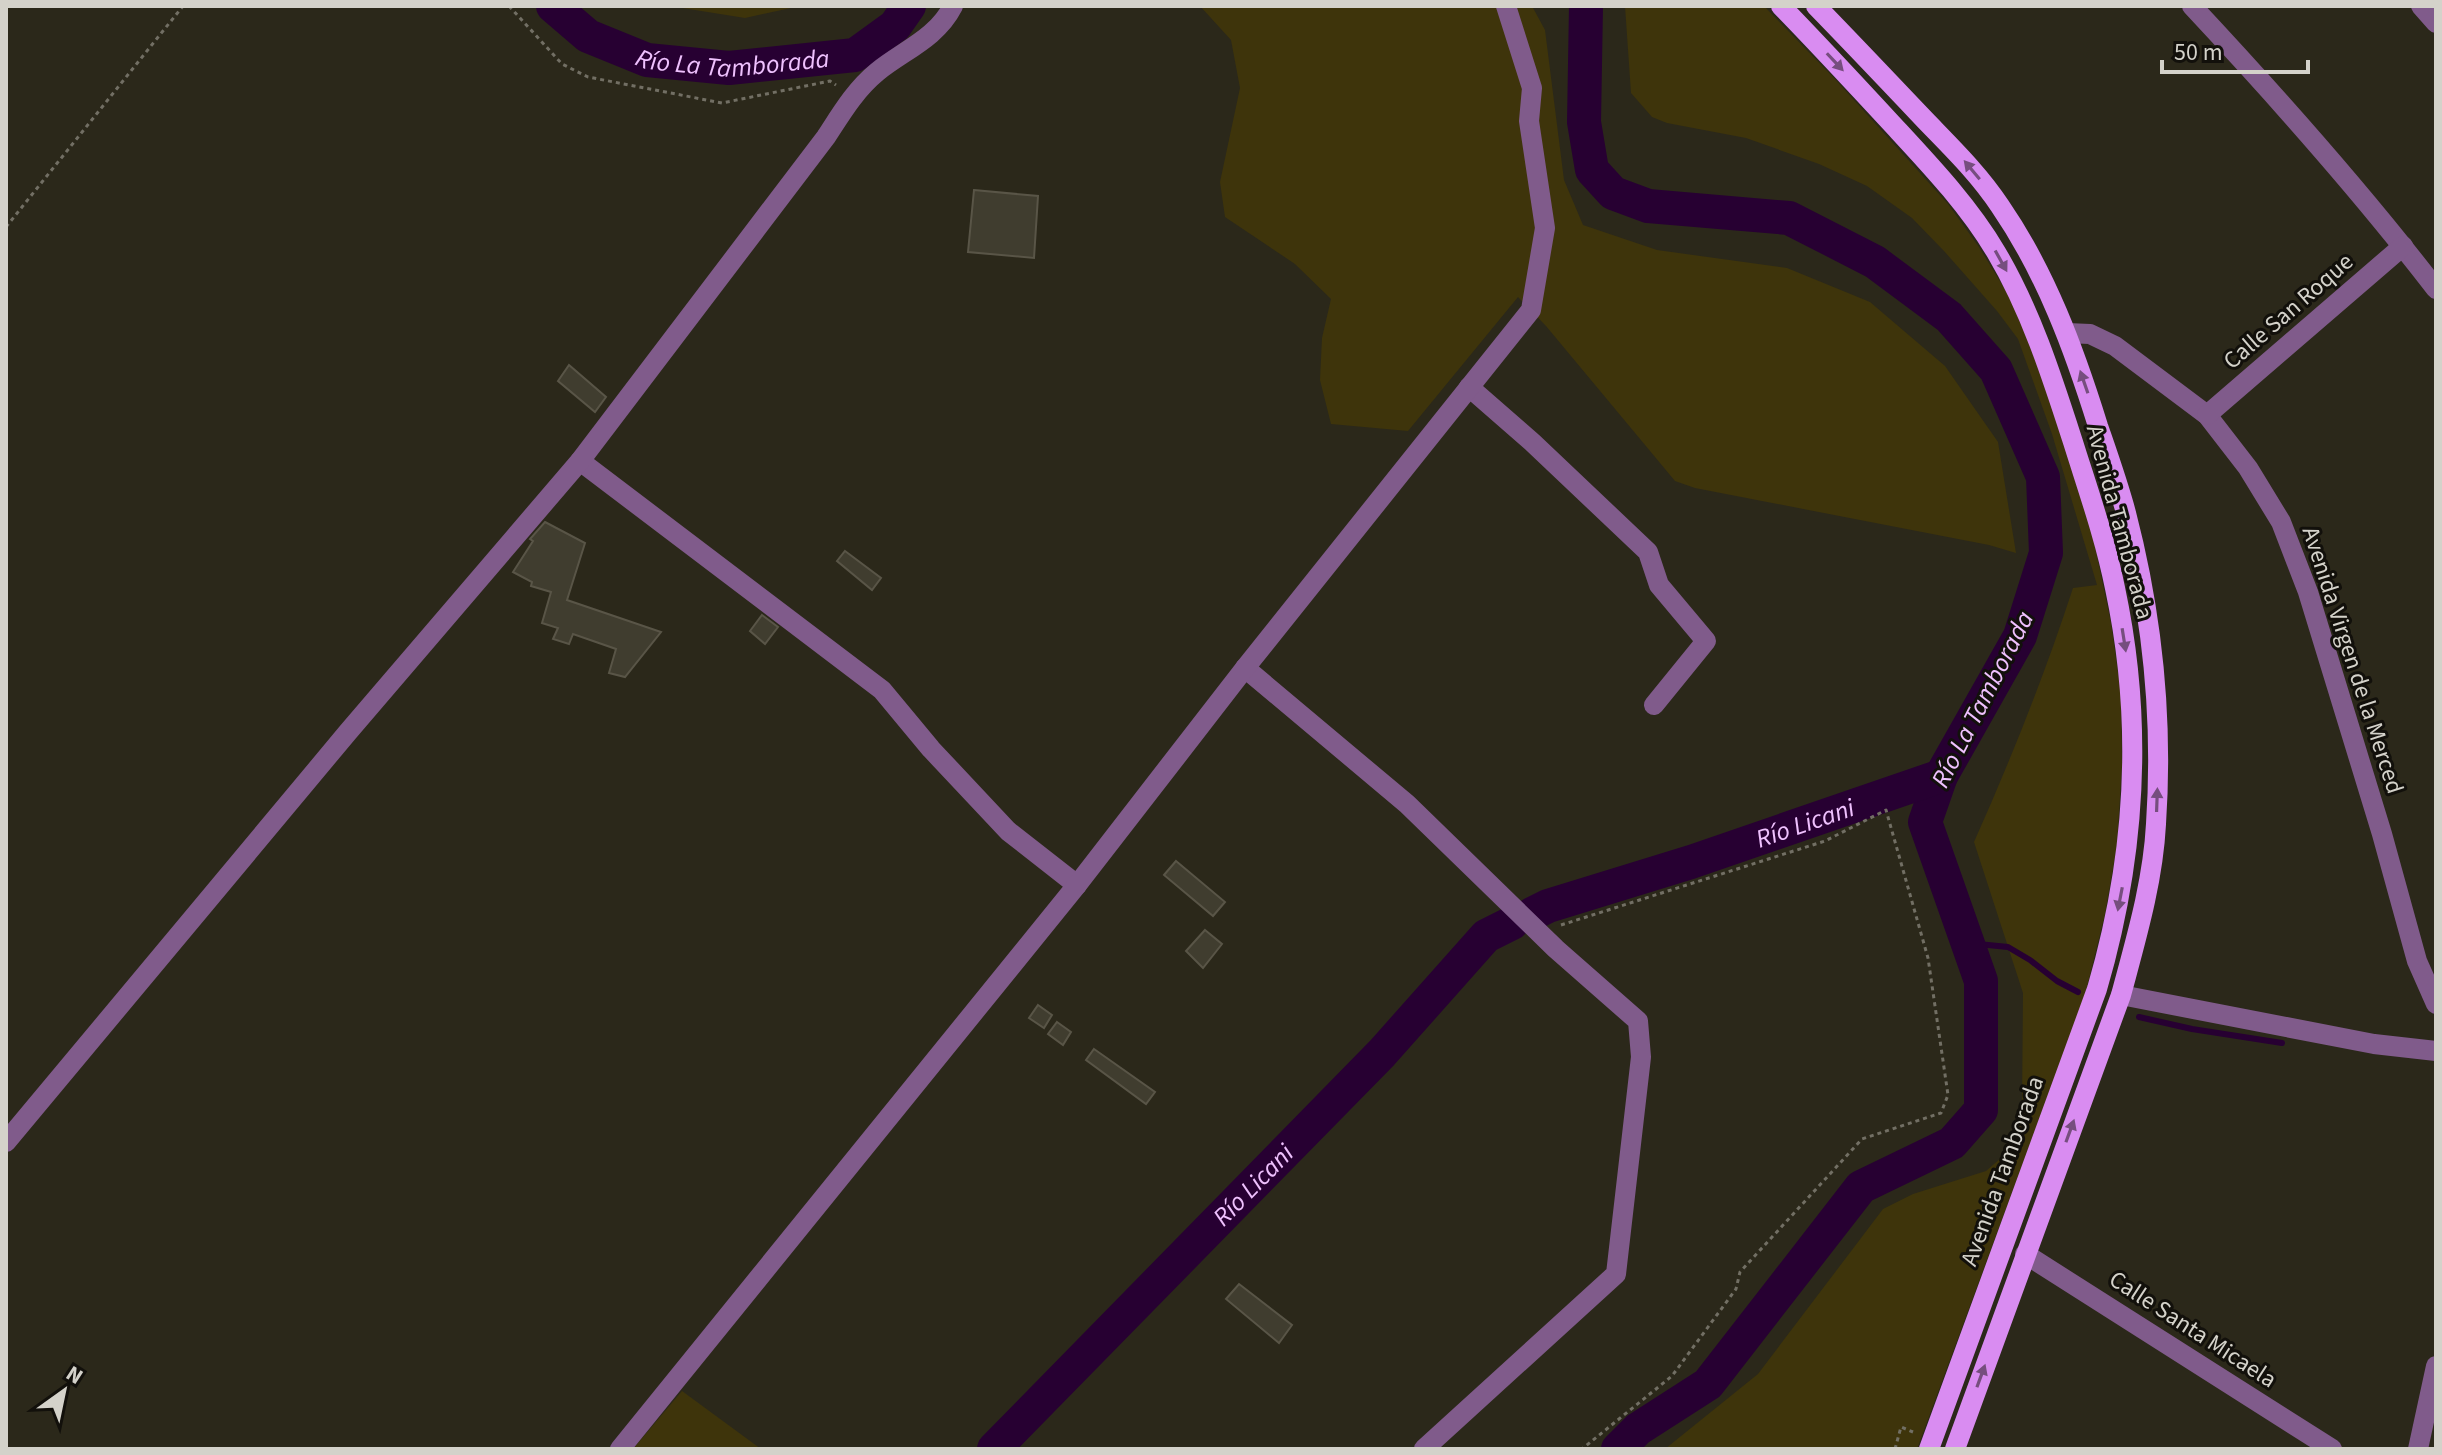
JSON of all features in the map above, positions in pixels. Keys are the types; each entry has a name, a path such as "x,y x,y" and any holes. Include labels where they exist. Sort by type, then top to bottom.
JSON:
{"main road":[{"name":"Avenida Tamborada","path":"1781,6 1967,207 2021,298 2043,352 2097,518 2115,587 2128,663 2132,719 2130,838 2113,937 1935,1446"},
{"name":"Avenida Tamborada","path":"1816,6 1969,166 2000,205 2031,256 2067,333 2125,510 2142,581 2153,662 2159,746 2156,826 2146,901 2121,995 1955,1449"}],"street":[{"path":"6,1142 348,732 580,461 826,137 852,97 877,72 921,43 947,18 953,6"},
{"path":"620,1449 1077,885 1245,668 1531,310 1545,228 1529,121 1532,88 1506,6"},
{"path":"2192,6 2280,100 2436,289"},
{"path":"2421,6 2436,23"},
{"name":"Calle San Roque","path":"2207,415 2403,246"},
{"name":"Avenida Virgen de la Merced","path":"2067,333 2090,334 2115,346 2207,415 2248,468 2281,522 2313,606 2417,961 2436,1004"},
{"path":"1469,387 1648,552 1659,585 1706,641 1654,705"},
{"path":"580,461 882,690 931,749 1008,831 1077,885"},
{"path":"1245,668 1407,804 1538,932 1638,1021 1641,1057 1616,1274 1424,1449"},
{"path":"2121,995 2374,1044 2436,1051"},
{"name":"Calle Santa Micaela","path":"2025,1254 2332,1449"},
{"path":"2418,1449 2436,1366"}],"path":[{"path":"6,227 183,6"},
{"path":"509,6 562,64 588,77 722,103 830,81 852,97"},
{"path":"1538,932 1825,841 1886,810 1928,958 1948,1095 1941,1113 1862,1139 1740,1272 1736,1289 1672,1376 1582,1449"},
{"path":"1895,1449 1901,1427 1935,1446"}],"shaded area":[{"path":"670,6 800,6 745,18"},
{"path":"1200,6 1532,6 1545,30 1564,180 1583,225 1657,250 1787,268 1870,302 1945,366 1998,442 2016,553 1989,545 1695,488 1675,481 1546,326 1518,297 1408,431 1331,424 1320,380 1322,338 1331,299 1295,264 1225,217 1220,182 1240,88 1231,40"},
{"path":"1625,6 1764,6 1948,204 2012,301 2041,371 2090,523 2111,623 2121,694 2122,764 2117,845 2105,914 2085,995 1917,1449 1665,1449 1758,1374 1883,1209 1913,1194 1986,1171 2009,1151 2022,1109 2023,993 1974,842 2027,716 2073,588 2097,585 2052,434 2018,339 1997,311 1912,218 1867,186 1819,164 1746,138 1667,123 1652,117 1631,93"},
{"path":"682,1391 761,1449 633,1449"}],"building":[{"path":"974,190 1038,196 1034,258 968,252"},
{"path":"569,365 606,397 595,412 558,381"},
{"path":"545,522 585,543 567,600 661,632 625,677 609,673 616,649 573,634 569,644 553,639 558,628 542,623 551,592 531,586 532,582 513,572 533,541 530,539"},
{"path":"845,551 881,578 872,590 837,561"},
{"path":"762,615 778,627 765,644 750,631"},
{"path":"1176,861 1225,902 1213,916 1164,875"},
{"path":"1205,930 1222,944 1203,968 1186,951"},
{"path":"1038,1005 1052,1015 1044,1028 1029,1018"},
{"path":"1057,1022 1071,1032 1063,1045 1048,1034"},
{"path":"1094,1049 1155,1092 1146,1104 1086,1060"},
{"path":"1239,1284 1292,1325 1279,1343 1226,1299"}],"waterway":[{"name":"Río La Tamborada","path":"553,6 588,36 647,60 729,68 855,55 895,26 909,6"},
{"name":"Río La Tamborada","path":"1586,6 1584,122 1592,170 1613,193 1648,206 1789,218 1875,262 1949,317 1996,370 2043,477 2046,553 2020,636 1941,776 1925,822 1981,981 1981,1110 1952,1143 1861,1187 1708,1384 1638,1429 1618,1449"},
{"name":"Río Licani","path":"1532,914 1548,906 1691,862 1941,776"},
{"name":"Río Licani","path":"994,1449 1382,1053 1486,936 1512,923"},
{"path":"1968,943 2008,947 2078,992"},
{"path":"2139,1017 2282,1043"}]}
